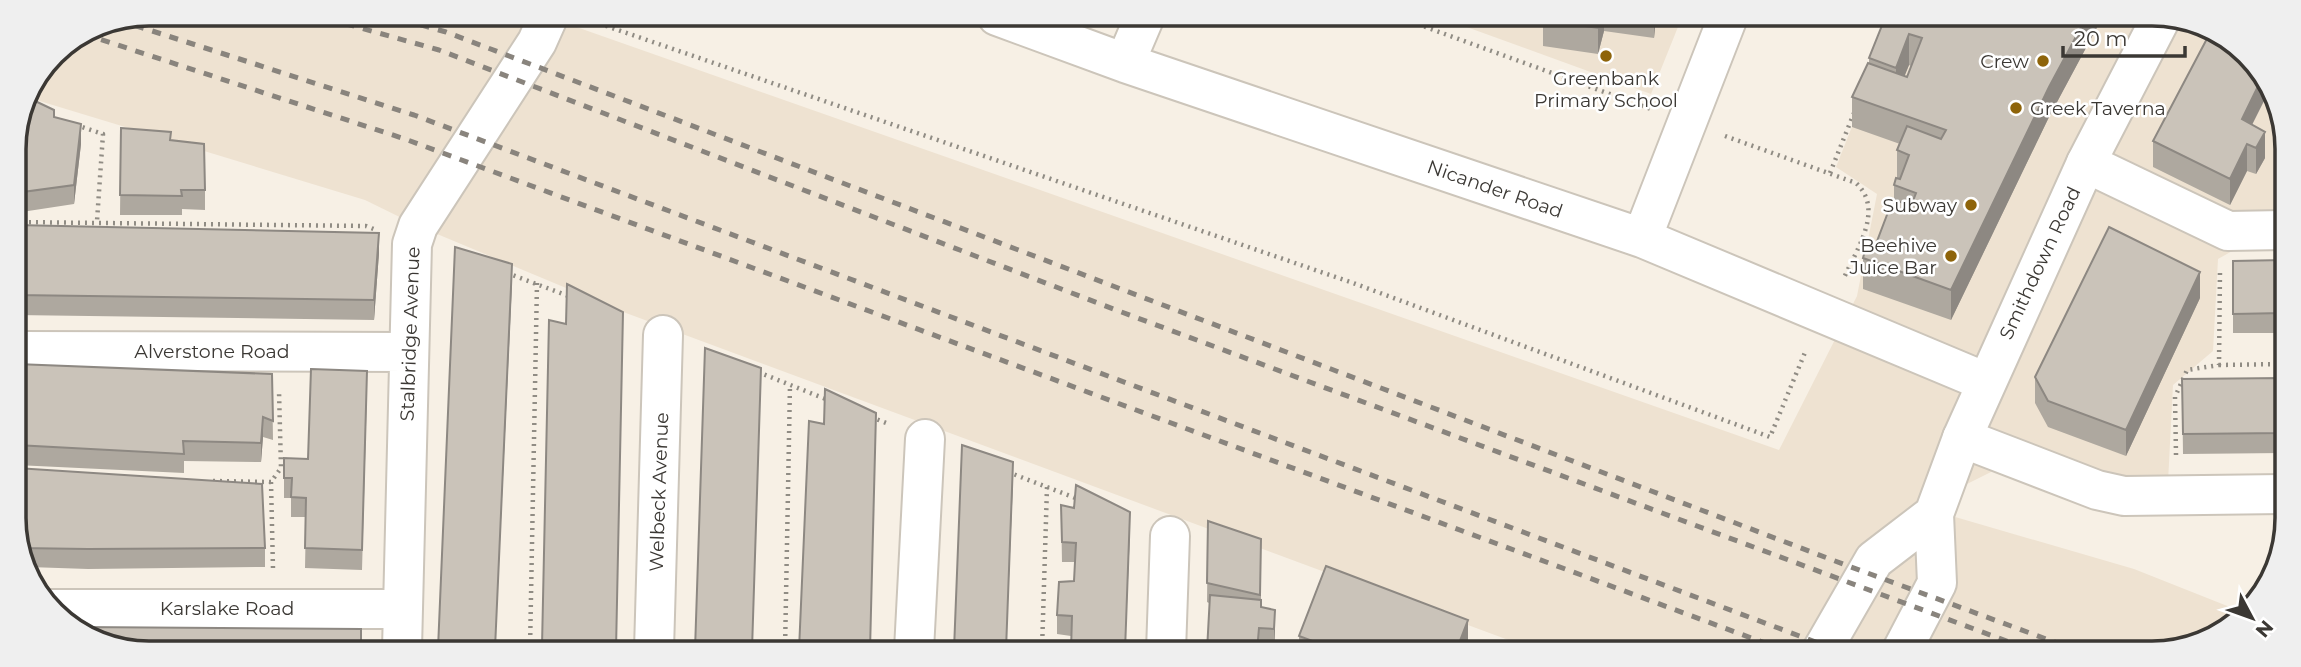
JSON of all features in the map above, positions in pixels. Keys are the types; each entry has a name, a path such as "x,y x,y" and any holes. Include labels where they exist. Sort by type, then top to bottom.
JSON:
{"main road":[{"path":"1642,239 1725,26"},
{"name":"Smithdown Road","path":"1907,640 1937,583 1934,513 1962,438 2086,163 2157,26"},
{"name":"Stalbridge Avenue","path":"402,641 412,244 418,226 544,27"},
{"name":"Nicander Road","path":"1026,27 1125,63 1642,239 1986,382"},
{"path":"1125,63 1140,27"},
{"path":"2086,163 2228,231 2275,230"},
{"name":"Welbeck Avenue","path":"654,641 663,335"},
{"name":"Alverstone Road","path":"26,351 408,352"},
{"path":"1962,438 2096,490 2123,496 2275,494"},
{"path":"914,641 925,439"},
{"path":"1828,640 1874,560 1934,513"},
{"path":"1166,640 1170,536"},
{"name":"Karslake Road","path":"67,609 403,609"}],"path":[{"path":"610,27 1353,283 1770,436 1821,313"},
{"path":"1829,173 1856,108"},
{"path":"66,122 103,134 97,221"},
{"path":"27,222 366,226 412,244"},
{"path":"2219,365 2219,275 2228,231"},
{"path":"499,271 537,282 575,298"},
{"path":"530,641 537,282"},
{"path":"274,608 271,482 281,468 279,352"},
{"path":"2177,495 2175,397 2187,370 2219,365 2275,364"},
{"path":"752,370 839,404"},
{"path":"785,641 790,385"},
{"path":"864,414 925,439"},
{"path":"998,468 1084,502"},
{"path":"204,481 271,482"},
{"path":"1042,641 1047,487"}],"shaded area":[{"name":"Greenbank Primary School","path":"1465,26 1678,26 1651,94"},
{"path":"1892,26 2152,26 2184,30 2220,47 2244,68 2254,81 2268,110 2275,149 2275,227 2218,259 2213,351 2173,385 2168,482 2119,479 2041,447 1921,507 2134,569 2217,602 2217,622 2191,634 2160,640 1509,640 626,313 418,226 365,200 37,100 52,74 68,57 95,39 125,29 576,27 1779,450 1857,296 1877,194 1836,167"}],"building":[{"path":"1882,26 2082,26 2049,87 1951,290 1863,258 1866,247 1874,249 1893,199 1911,206 1916,193 1894,185 1896,178 1900,179 1909,155 1897,150 1907,126 1941,139 1946,130 1852,97 1868,63 1907,77 1922,38 1909,34 1896,68 1869,58"},
{"path":"2207,39 2233,57 2258,87 2242,119 2265,132 2256,148 2247,144 2230,179 2153,141"},
{"path":"36,102 54,110 54,117 81,124 74,185 27,191 27,133"},
{"path":"121,128 171,132 170,140 204,144 205,190 181,190 182,196 120,195"},
{"path":"27,225 379,233 374,300 27,295"},
{"path":"2109,227 2200,272 2126,430 2048,401 2035,377"},
{"path":"455,247 512,264 495,641 438,641"},
{"path":"2275,260 2275,313 2233,314 2233,261"},
{"path":"567,284 623,312 616,641 542,641 549,320 566,324"},
{"path":"705,348 761,368 752,641 695,641"},
{"path":"26,364 272,374 273,421 263,417 261,443 183,441 184,454 26,446"},
{"path":"311,369 367,371 362,550 305,548 306,498 291,497 292,478 284,478 284,458 308,459"},
{"path":"2275,378 2275,433 2183,434 2182,379"},
{"path":"825,389 876,413 870,641 799,641 809,421 824,424"},
{"path":"962,445 1013,462 1006,641 954,641"},
{"path":"26,469 262,484 265,548 31,548 26,518"},
{"path":"1076,485 1130,512 1125,641 1071,641 1072,616 1057,615 1059,582 1074,581 1076,543 1062,542 1061,505 1074,508"},
{"path":"1208,521 1261,539 1260,595 1207,583"},
{"path":"1326,566 1468,620 1460,640 1311,640 1299,636"},
{"path":"1210,595 1261,600 1261,607 1275,610 1274,629 1259,628 1258,640 1208,640"},
{"path":"94,627 361,629 361,641 149,641 117,637"}],"railway":[{"path":"140,27 414,115 1811,640"},
{"path":"357,27 439,50 1116,310 2004,640"},
{"path":"428,27 2049,640"},
{"path":"97,38 405,139 1757,640"}],"place":[{"name":"Greenbank Primary School","path":"1606,56"},
{"name":"Crew","path":"2043,61"},
{"name":"Greek Taverna","path":"2016,108"},
{"name":"Subway","path":"1971,205"},
{"name":"Beehive Juice Bar","path":"1951,256"}]}
